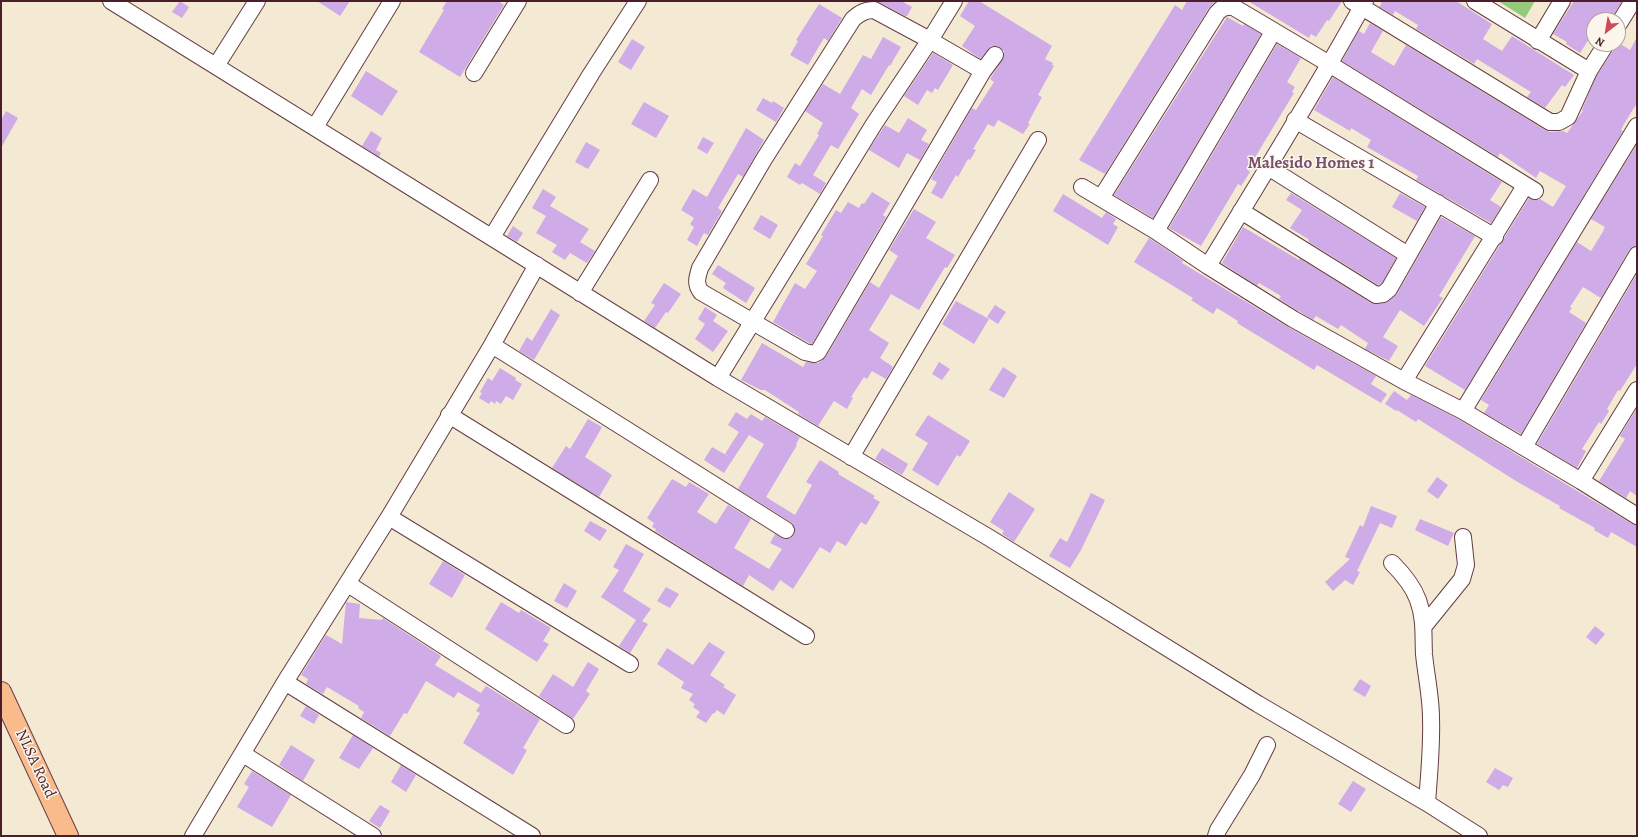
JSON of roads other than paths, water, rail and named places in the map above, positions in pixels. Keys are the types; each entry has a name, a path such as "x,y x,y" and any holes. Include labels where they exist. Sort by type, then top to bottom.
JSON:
{"main road":[{"name":"NLSA Road","path":"2,695 68,836"}],"street":[{"path":"112,1 718,378 988,537 1258,704 1427,803 1479,836"},
{"path":"216,66 257,1"},
{"path":"315,127 392,1"},
{"path":"474,73 518,1"},
{"path":"492,237 591,74 638,1"},
{"path":"718,378 874,124 954,1"},
{"path":"1475,1 1589,71"},
{"path":"1538,41 1562,1"},
{"path":"1626,12 1633,1"},
{"path":"1208,266 1295,120 1330,65 1359,3 1550,122 1560,122 1568,117 1589,71 1601,52"},
{"path":"1101,198 1220,10 1228,6 1235,8 1330,65 1530,189 1495,237 1404,381"},
{"path":"983,71 874,10 868,10 857,15 764,159 700,268 696,282 701,292 805,352 814,354 818,352 983,71 995,55"},
{"path":"1156,231 1273,32"},
{"path":"1295,120 1495,237"},
{"path":"1464,411 1633,142 1637,126"},
{"path":"851,457 1038,140"},
{"path":"1268,167 1408,254"},
{"path":"580,293 650,180"},
{"path":"1082,187 1156,231 1208,266 1293,319 1404,381 1464,411 1637,516"},
{"path":"1241,211 1376,295 1386,292 1389,289 1438,203"},
{"path":"1524,447 1637,255"},
{"path":"193,836 285,682 389,517 492,345 537,265"},
{"path":"492,345 786,530"},
{"path":"1581,481 1637,390"},
{"path":"449,415 806,636"},
{"path":"389,517 630,664"},
{"path":"1424,626 1462,579 1466,565 1463,537"},
{"path":"1392,563 1406,578 1414,592 1418,601 1424,626 1424,651 1432,739 1427,803"},
{"path":"348,584 566,725"},
{"path":"285,682 532,836"},
{"path":"1216,836 1267,745"},
{"path":"243,754 373,836"}],"district":[{"name":"Malesido Homes 1","path":"1311,164"}]}
